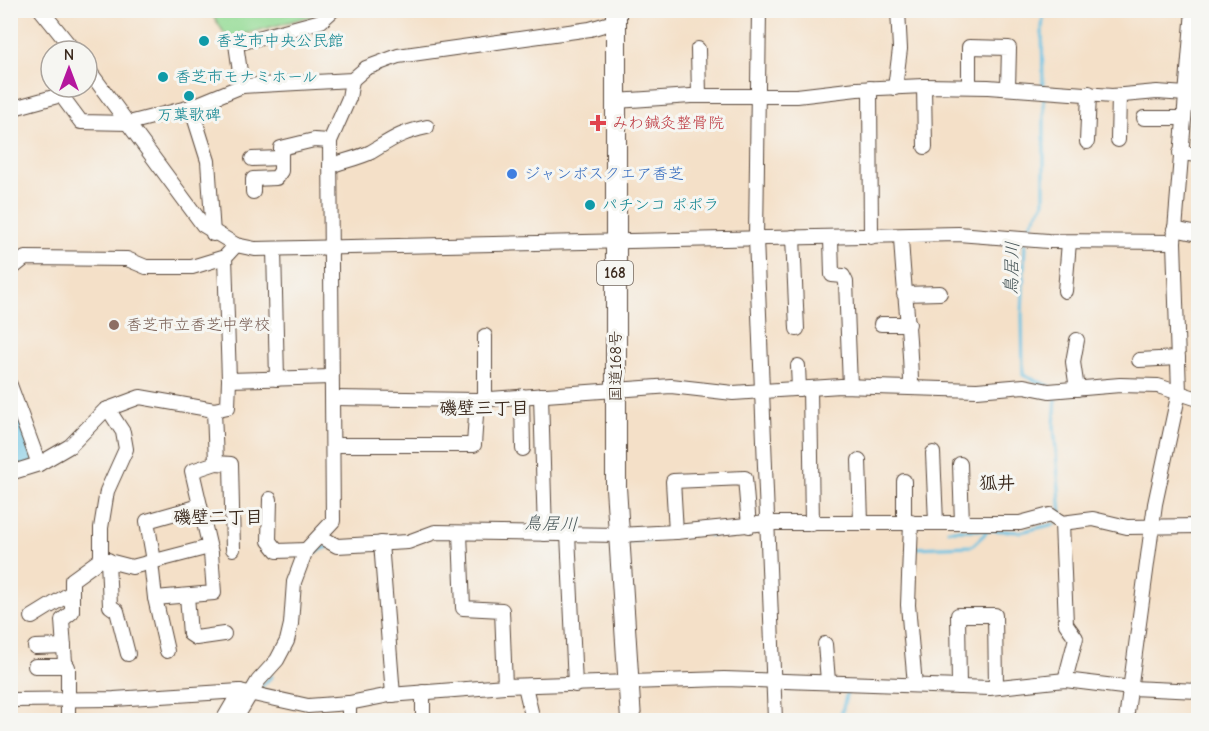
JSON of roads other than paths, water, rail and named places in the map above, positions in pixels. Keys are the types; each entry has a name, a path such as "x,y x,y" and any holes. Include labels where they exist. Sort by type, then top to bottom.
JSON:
{"highway":[{"name":"国道168号","path":"616,18 614,243 619,541 631,720"}],"street":[{"path":"41,10 64,39"},
{"path":"242,86 236,44 321,21 333,10"},
{"path":"759,10 756,238 775,720"},
{"path":"895,88 900,49 898,10"},
{"path":"1126,720 1152,526 1179,392 1174,235 1193,10"},
{"path":"10,110 61,95 81,122 129,123 191,107 242,86 352,80 366,68 398,56 590,28 607,24 616,18"},
{"path":"969,86 969,47 1009,48 1008,88"},
{"path":"698,49 699,96"},
{"path":"223,720 277,660 287,641 291,624 294,582 306,550 321,537 333,521 334,398 330,141 349,98 352,80"},
{"path":"99,84 191,212 213,234 236,245 255,249 958,234 1069,242 1198,234"},
{"path":"924,86 925,147"},
{"path":"616,101 699,96 812,96 870,88 924,86 1008,88 1119,96 1157,92 1186,94"},
{"path":"870,88 871,237"},
{"path":"1087,142 1089,93"},
{"path":"1118,140 1119,96"},
{"path":"191,107 208,161 213,234"},
{"path":"1144,118 1184,118"},
{"path":"330,166 370,152 383,142 403,133 427,126"},
{"path":"254,192 253,179 276,178 281,171 281,148 314,140 330,141"},
{"path":"1180,153 1198,154"},
{"path":"252,159 281,158"},
{"path":"901,236 904,294 909,324 911,387"},
{"path":"793,237 797,329"},
{"path":"831,238 832,275 843,276 846,282 850,386"},
{"path":"1065,291 1069,242"},
{"path":"10,270 25,258 127,259 146,267 192,267 225,257 236,245"},
{"path":"274,249 277,379"},
{"path":"10,473 39,464 70,446 108,409 140,397 214,410 228,407 225,257"},
{"path":"904,294 940,293"},
{"path":"881,324 909,324"},
{"path":"334,445 474,445 481,399 485,336"},
{"path":"1077,340 1073,362 1077,389"},
{"path":"1139,360 1178,358"},
{"path":"798,366 805,389 812,524"},
{"path":"229,380 332,377"},
{"path":"10,385 39,464"},
{"path":"334,398 481,399 671,386 722,393 850,386 977,390 1024,386 1054,391 1148,386 1179,392 1198,399"},
{"path":"541,395 545,534"},
{"path":"522,396 523,449"},
{"path":"108,409 123,432 126,449 107,491 101,528 110,606 117,611 128,654"},
{"path":"214,410 216,463"},
{"path":"933,453 936,522"},
{"path":"859,460 861,522"},
{"path":"155,598 214,594 208,544 192,471 216,463 231,464 232,549"},
{"path":"960,464 962,523"},
{"path":"676,532 673,481 745,478 749,526"},
{"path":"904,481 908,526 908,605 918,685"},
{"path":"270,499 269,541 277,551 306,550"},
{"path":"167,651 155,598 147,521 200,506"},
{"path":"321,537 338,546 408,542 435,532 568,534 619,541 676,532 749,526 861,522 908,526 936,522 1020,523 1050,515 1062,523 1093,519 1122,526 1198,525"},
{"path":"1062,523 1066,624 1076,638 1065,680"},
{"path":"68,720 69,699 62,620 72,612 72,580 105,559 132,567 208,544 232,533"},
{"path":"460,533 463,608 502,610 505,686"},
{"path":"568,534 575,685"},
{"path":"381,543 393,694"},
{"path":"32,617 71,593"},
{"path":"187,596 190,634 196,638 224,634"},
{"path":"959,687 958,615 995,615 996,687"},
{"path":"825,644 828,681"},
{"path":"35,647 64,646"},
{"path":"35,666 67,666"},
{"path":"10,700 246,692 308,706 349,703 393,694 505,686 775,680 996,687 1065,680 1131,688 1198,691"},
{"path":"525,686 533,720"},
{"path":"235,720 246,692"},
{"path":"423,692 423,720"},
{"path":"349,703 349,720"},
{"path":"308,706 309,720"}],"water":[{"path":"10,389 35,462 10,470"}],"waterway":[{"name":"鳥居川","path":"1043,86 1044,10"},
{"name":"鳥居川","path":"1026,236 1027,230 1044,203 1044,95"},
{"name":"鳥居川","path":"1025,243 1022,315 1023,375 1049,386"},
{"name":"鳥居川","path":"1054,394 1061,515"},
{"path":"913,548 972,546 989,530 1020,532 1055,524"},
{"name":"鳥居川","path":"948,530 989,530"},
{"name":"鳥居川","path":"709,535 735,533"},
{"name":"鳥居川","path":"625,541 651,540"},
{"name":"鳥居川","path":"312,553 328,547"},
{"name":"鳥居川","path":"298,619 300,584"},
{"path":"919,658 921,681"},
{"name":"鳥居川","path":"262,686 272,676"},
{"path":"840,720 848,688"}],"place":[{"name":"香芝市中央公民館","path":"204,41"},
{"name":"香芝市モナミホール","path":"163,77"},
{"name":"万葉歌碑","path":"189,96"},
{"name":"みわ鍼灸整骨院","path":"598,123"},
{"name":"ジャンボスクエア香芝","path":"512,174"},
{"name":"パチンコ ポポラ","path":"590,205"},
{"name":"香芝市立香芝中学校","path":"114,325"}],"district":[{"name":"磯壁三丁目","path":"484,408"},
{"name":"狐井","path":"997,483"},
{"name":"磯壁二丁目","path":"218,517"}]}
